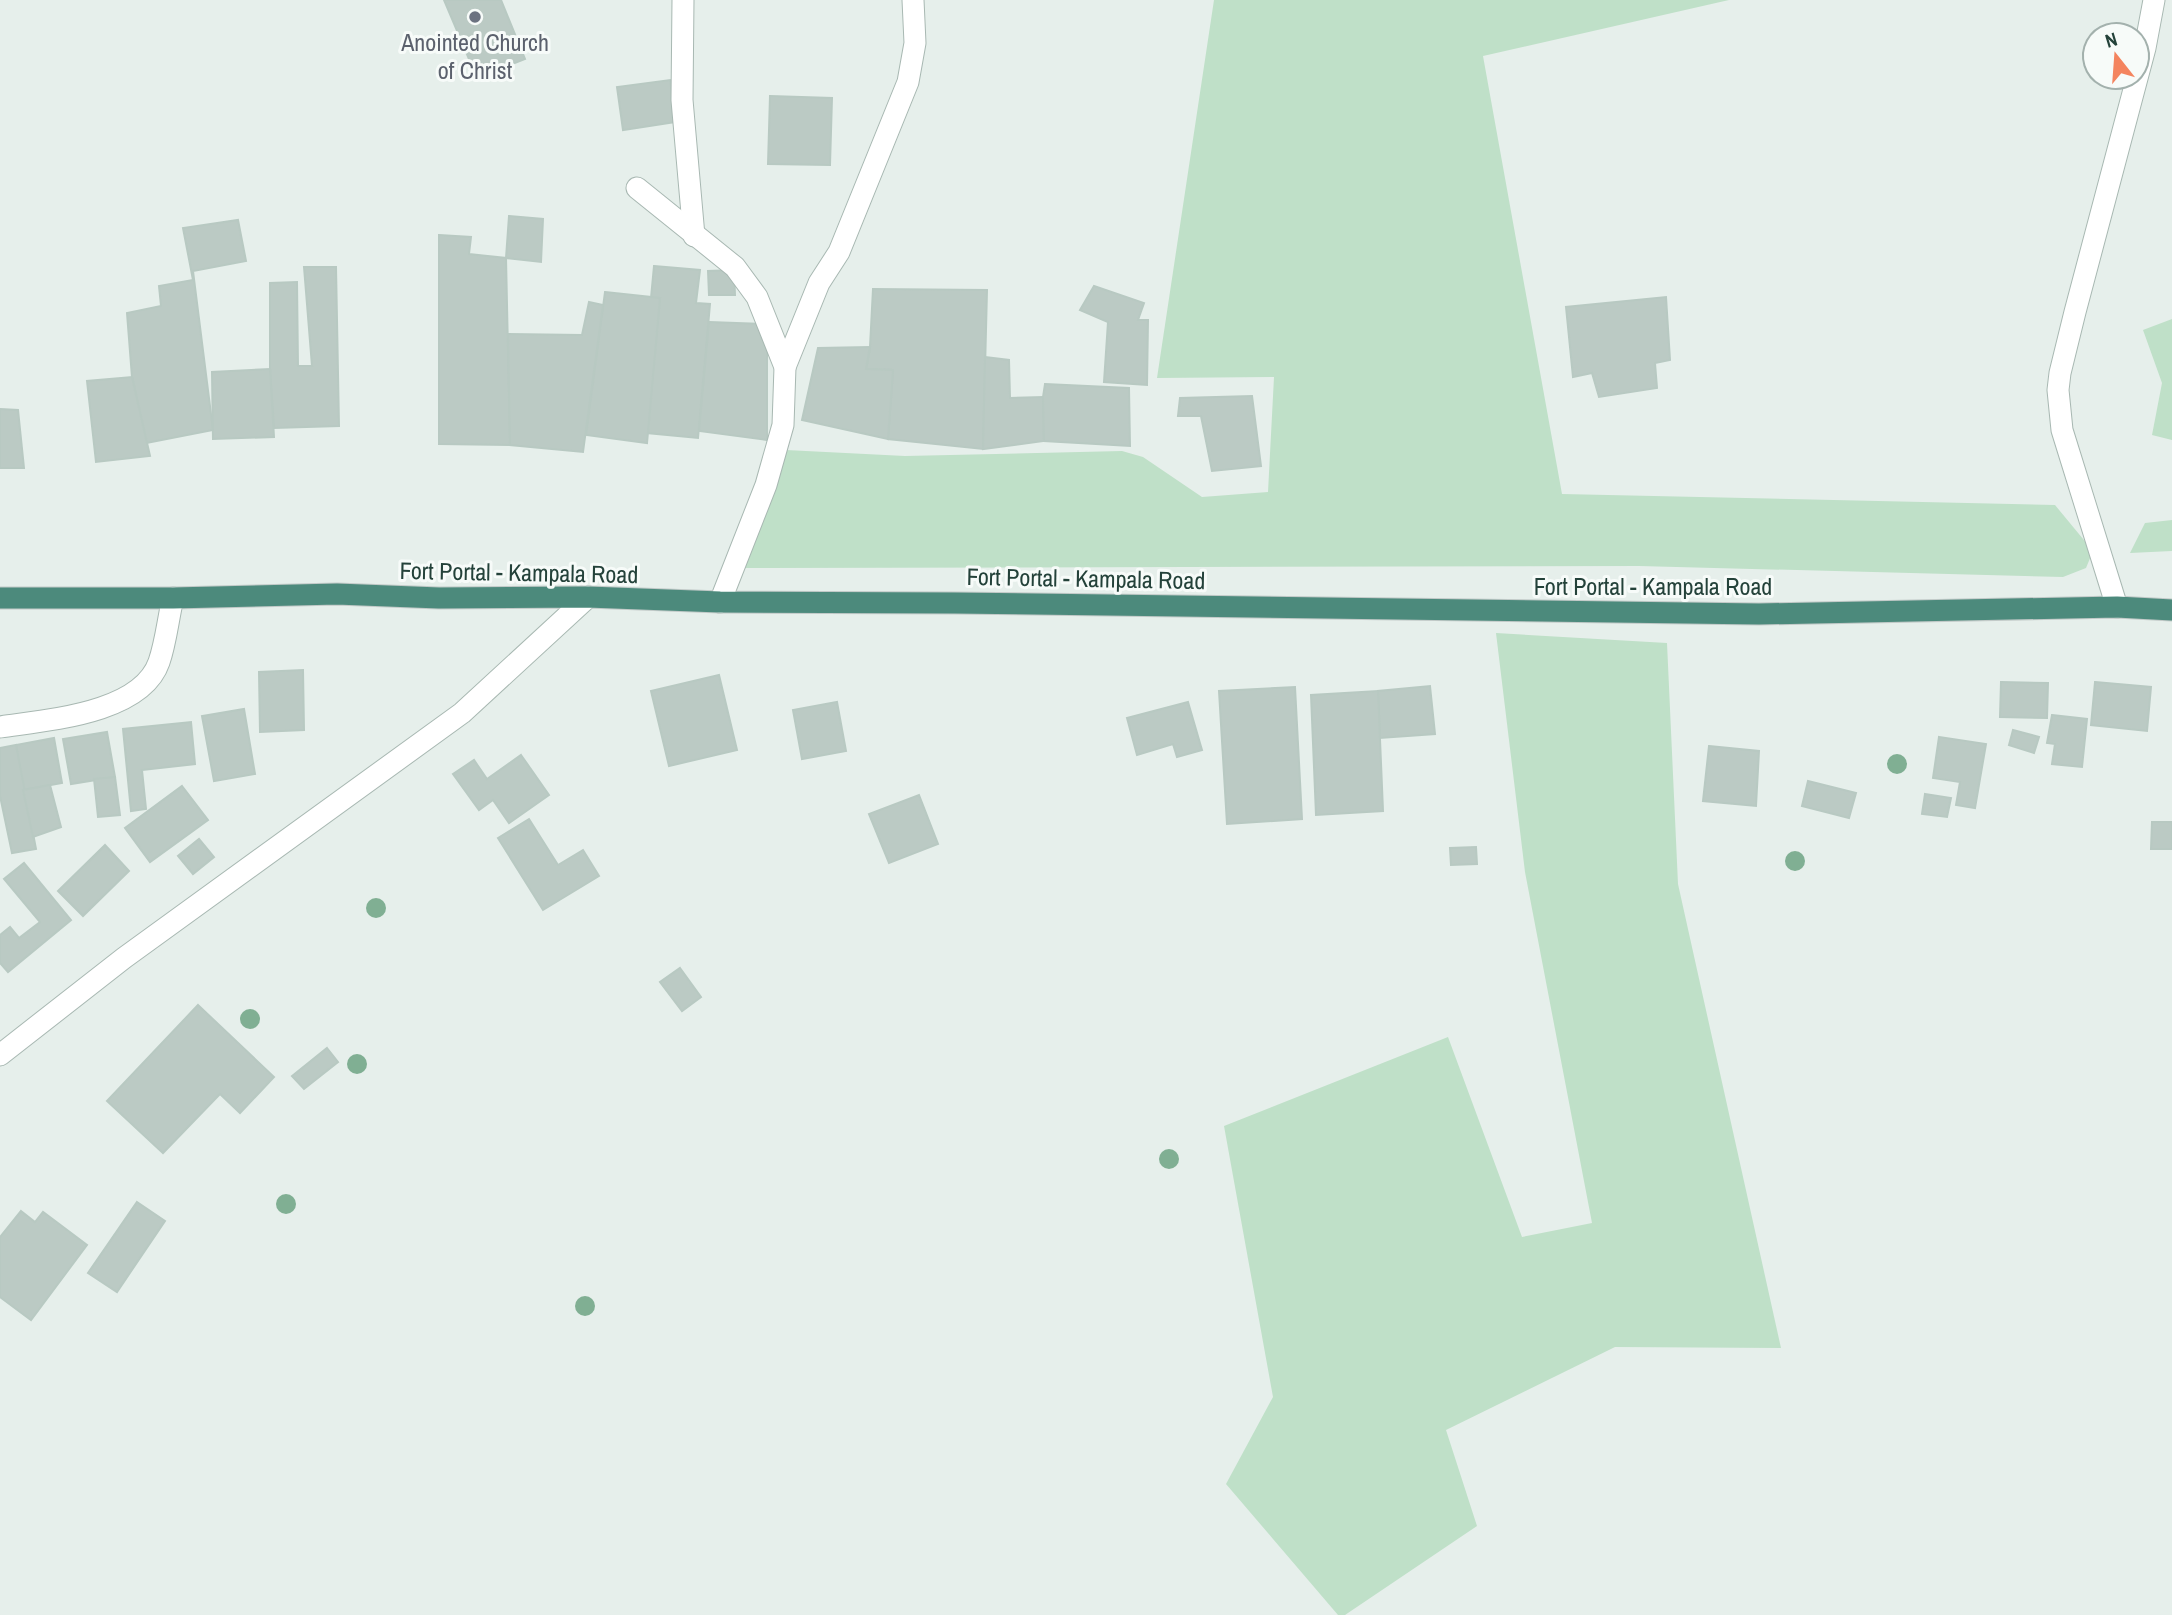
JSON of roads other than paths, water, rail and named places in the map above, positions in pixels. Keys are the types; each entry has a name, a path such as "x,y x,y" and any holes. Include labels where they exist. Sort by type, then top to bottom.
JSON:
{"highway":[{"name":"Fort Portal - Kampala Road","path":"0,598 337,594 439,598 588,597 720,602 1746,614 2117,607 2172,610"}],"street":[{"path":"683,0 682,100 694,236"},
{"path":"720,602 773,461 783,425 786,367 820,283 839,253 908,82 915,43 913,0"},
{"path":"2117,607 2062,430 2058,390 2074,312 2146,48 2154,0"},
{"path":"637,188 735,267 757,297 786,367"},
{"path":"0,1055 124,958 462,713 588,597"},
{"path":"0,727 104,707 136,692 152,677 159,663 173,598"}],"place":[{"name":"Anointed Church of Christ","path":"475,17"}]}
